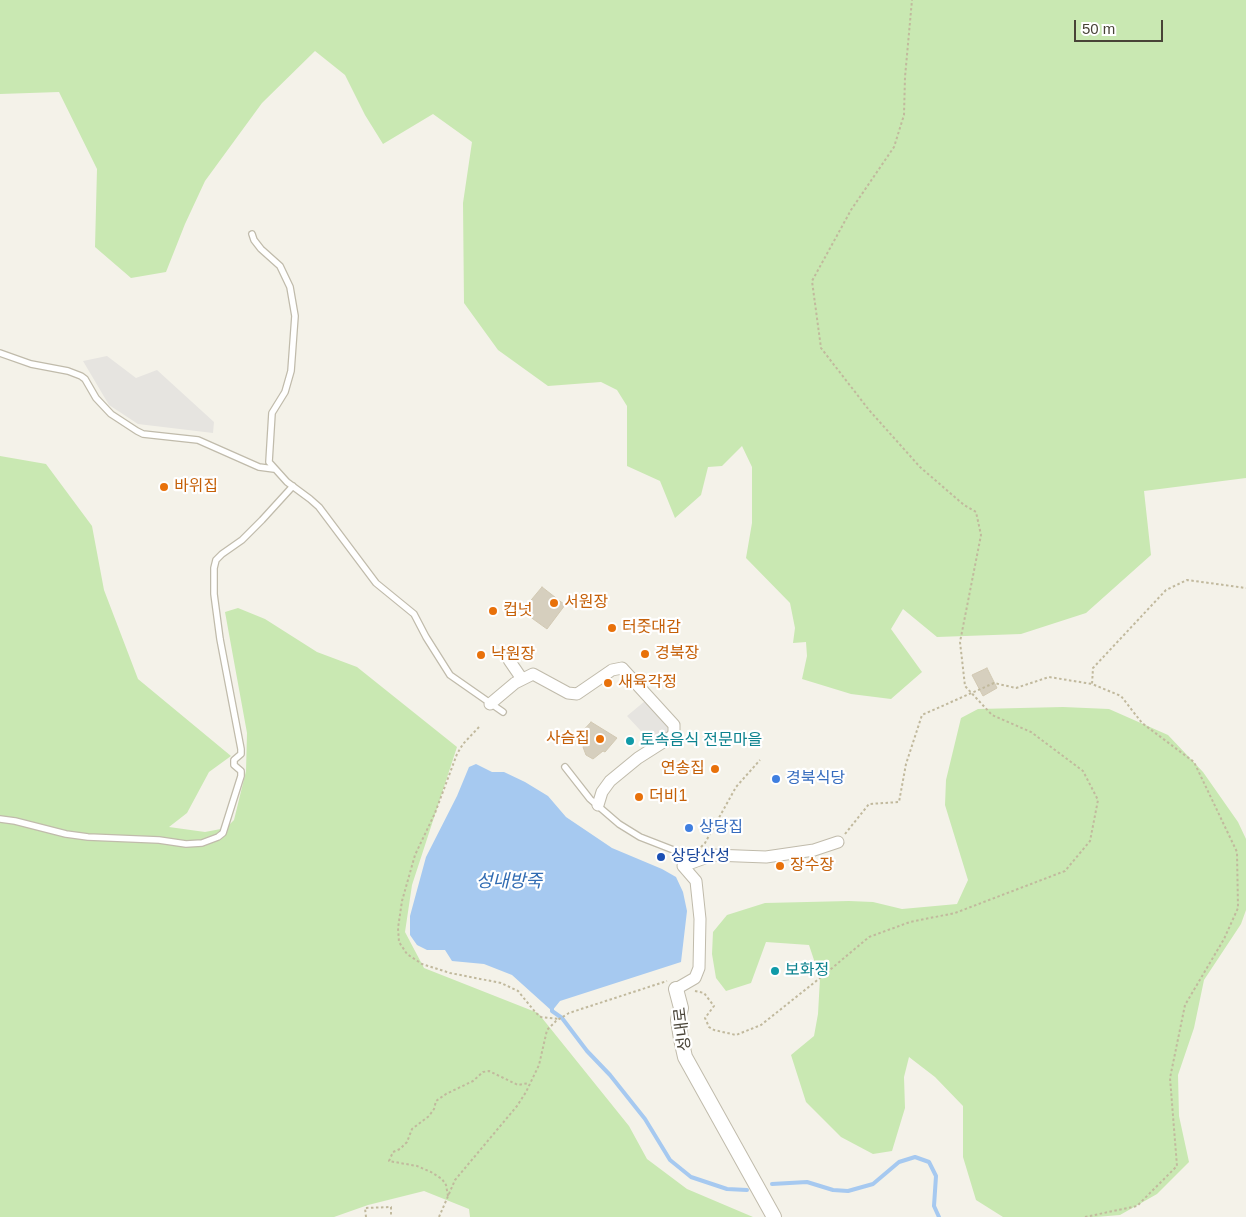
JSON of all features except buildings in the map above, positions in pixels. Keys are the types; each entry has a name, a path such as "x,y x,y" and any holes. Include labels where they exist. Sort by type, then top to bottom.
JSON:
{"street":[{"path":"509,660 522,679"},
{"path":"490,704 505,690 533,674 568,693 577,694 612,670 622,668 674,725 674,733 671,737 646,752 610,781 602,792 598,805"},
{"path":"683,866 713,855 766,857 814,850 838,842"},
{"name":"성내로","path":"683,866 696,881 700,919 699,968 696,978 675,984 681,1008 678,1020 680,1039 685,1056 774,1217"}],"lane":[{"path":"252,234 261,250 280,266 290,287 295,316 289,382 272,413 269,462 292,486 319,507 376,583 414,614 450,675 503,712"},
{"path":"0,353 31,364 68,371 81,376 85,379 96,398 111,414 143,434 198,440 209,443 259,467 274,469"},
{"path":"0,819 88,837 159,840 186,844 202,843 223,833 227,826 241,776 240,771 234,765 234,760 241,754 237,721 220,639 214,594 214,568 216,560 242,540 292,486"},
{"path":"565,767 590,799 618,824 640,837 660,843 687,858 683,866"}],"path":[{"path":"439,1217 455,1180 517,1106 539,1065 547,1030 557,1020 569,1013 675,984 704,993 714,1006 705,1018 709,1027 736,1035 761,1025 869,937 910,922 955,912 1065,870 1090,840 1098,800 1083,771 1031,732 992,715 965,686 960,642 980,535 976,512 964,506 920,467 869,410 821,348 812,281 851,210 894,147 904,115 905,77 912,0"},
{"path":"1092,684 1092,668 1166,590 1187,580 1246,588"},
{"path":"838,842 869,804 898,802 906,764 922,715 994,683 1016,688 1050,678 1092,684 1121,696 1142,723 1194,762 1237,852 1238,908 1224,939 1185,1005 1170,1078 1177,1166 1137,1206 1085,1217"},
{"path":"479,726 457,754 435,813 414,855 402,901 398,928 399,942 407,954 422,964 502,983 518,991 541,1017 557,1020"},
{"path":"700,848 706,842 736,787 760,760"},
{"path":"448,1196 446,1185 442,1179 417,1166 390,1161 393,1152 400,1149 407,1142 412,1129 429,1116 436,1102 446,1094 473,1081 483,1072 489,1071 518,1085 529,1083"},
{"path":"366,1217 366,1208 391,1207 391,1217"}],"green space":[{"path":"0,0 1246,0 1246,478 1144,491 1151,555 1086,613 1021,634 937,637 903,609 891,629 922,672 891,699 851,694 802,679 807,656 806,642 793,643 795,628 790,603 746,558 752,523 752,467 742,446 722,466 708,467 701,495 675,518 660,481 627,466 627,406 617,390 601,382 548,386 498,350 464,303 463,203 472,142 433,114 383,144 365,115 345,75 315,51 262,103 205,181 166,272 131,278 95,247 97,169 59,92 0,94"},
{"path":"0,456 46,464 92,526 104,590 138,679 231,756 209,772 187,813 169,827 205,832 226,828 234,820 246,771 247,733 225,612 238,608 265,619 317,652 357,667 457,747 412,885 405,932 424,968 538,1013 629,1126 647,1159 687,1189 753,1217 470,1217 469,1209 424,1191 368,1205 334,1217 0,1217"},
{"path":"1063,707 1109,709 1168,735 1203,772 1238,822 1246,839 1246,910 1241,924 1204,980 1194,1028 1178,1075 1179,1116 1189,1162 1157,1194 1120,1215 1096,1217 1003,1217 976,1200 963,1157 963,1106 935,1077 909,1057 904,1077 905,1108 892,1151 873,1154 841,1137 806,1102 791,1055 814,1036 818,1014 820,978 809,945 766,942 751,983 726,991 716,978 712,954 713,932 727,915 765,903 873,902 902,909 957,904 968,880 945,805 946,780 961,718 978,709"}],"shaded area":[{"path":"107,356 136,378 157,370 214,422 213,433 138,424 109,405 83,361"},
{"path":"651,696 673,731 654,745 627,716"}],"water":[{"name":"성내방죽","path":"476,764 492,772 504,772 525,782 548,796 566,817 612,848 662,869 676,877 683,892 687,911 681,962 560,1001 552,1011 512,975 484,964 452,961 445,950 427,950 417,945 410,935 410,916 426,857 457,796 469,767"}],"waterway":[{"path":"552,1008 552,1011 562,1018 587,1051 610,1075 645,1119 670,1160 691,1177 727,1189 747,1190"},
{"path":"772,1184 807,1182 833,1190 848,1191 873,1184 899,1162 915,1157 929,1162 936,1176 934,1206 939,1217"}],"place":[{"name":"바위집","path":"164,487"},
{"name":"서원장","path":"554,603"},
{"name":"컵넛","path":"493,611"},
{"name":"터줏대감","path":"612,628"},
{"name":"경북장","path":"645,654"},
{"name":"낙원장","path":"481,655"},
{"name":"새육각정","path":"608,683"},
{"name":"사슴집","path":"600,739"},
{"name":"토속음식 전문마을","path":"630,741"},
{"name":"연송집","path":"715,769"},
{"name":"경북식당","path":"776,779"},
{"name":"더비1","path":"639,797"},
{"name":"상당집","path":"689,828"},
{"name":"상당산성","path":"661,857"},
{"name":"장수장","path":"780,866"},
{"name":"보화정","path":"775,971"}]}
